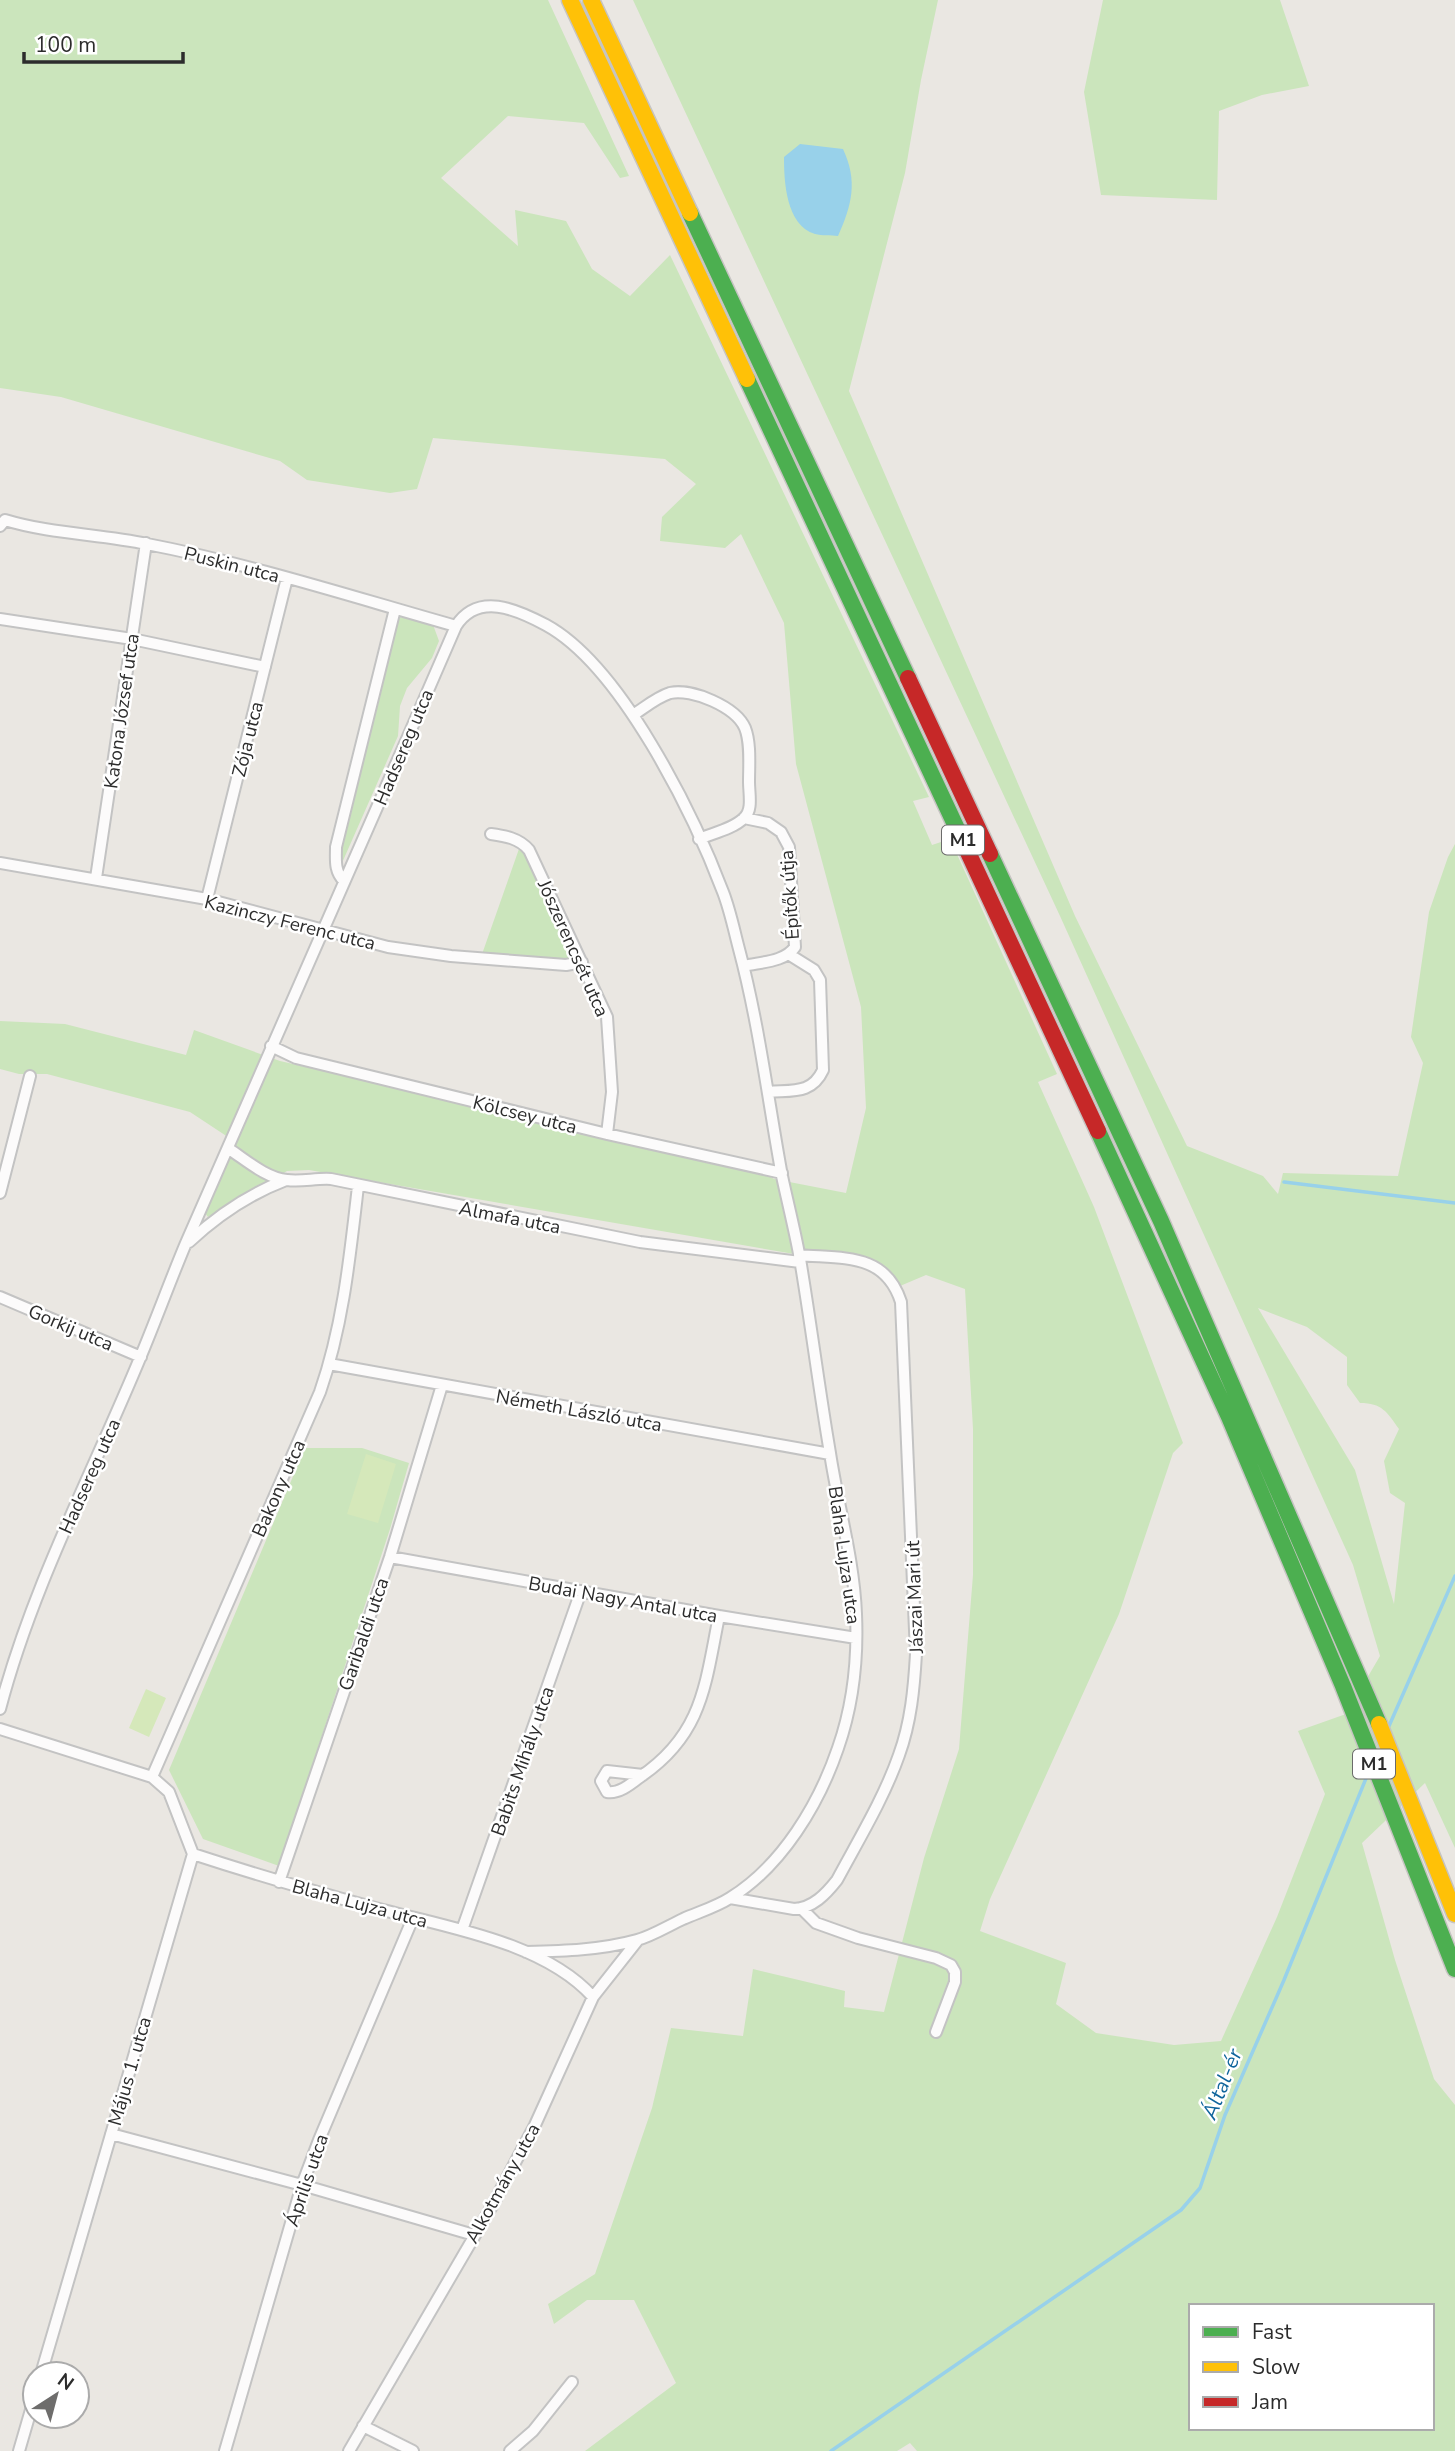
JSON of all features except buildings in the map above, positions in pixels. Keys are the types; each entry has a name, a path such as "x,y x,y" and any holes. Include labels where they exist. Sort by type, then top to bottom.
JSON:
{"highway":[{"name":"M1","path":"570,0 1229,1417 1343,1686 1455,1969"},
{"name":"M1","path":"591,0 1155,1209 1361,1678 1455,1914"}],"street":[{"name":"Puskin utca","path":"3,523 146,543 287,578 456,625"},
{"name":"Katona József utca","path":"96,878 146,543"},
{"name":"Zója utca","path":"207,899 287,578"},
{"name":"Hadsereg utca","path":"0,1709 10,1673 50,1566 141,1357 185,1245 456,625 464,614 478,606 491,606 536,620 561,633 583,653 633,715"},
{"name":"Hadsereg utca","path":"344,881 338,875 336,867 336,847 395,609"},
{"path":"0,619 132,639 265,667"},
{"path":"699,839 744,818 750,810 745,728 732,711 715,702 680,692 667,694 633,715 675,786 699,839 723,892 744,966 800,1259"},
{"name":"Építők útja","path":"744,818 768,823 780,832 789,847 795,947 790,955 744,966"},
{"name":"Jószerencsét utca","path":"491,834 508,836 524,844 529,850 607,1017 612,1092 607,1134"},
{"name":"Kazinczy Ferenc utca","path":"0,863 207,899 388,947 451,956 566,965 582,962"},
{"name":"Építők útja","path":"769,1092 808,1088 818,1082 823,1070 820,980 814,970 790,955"},
{"name":"Kölcsey utca","path":"271,1046 296,1058 607,1134 782,1173"},
{"path":"0,1193 30,1076"},
{"name":"Almafa utca","path":"229,1149 261,1171 286,1180 331,1179 640,1242 800,1259"},
{"name":"Hadsereg utca","path":"185,1245 229,1209 269,1186 286,1180"},
{"name":"Bakony utca","path":"152,1777 320,1392 347,1282 358,1186"},
{"name":"Blaha Lujza utca","path":"526,1952 594,1948 638,1940 730,1898 772,1861 802,1823 817,1797 838,1749 856,1667 853,1585 800,1259"},
{"name":"Jászai Mari út","path":"800,1259 871,1264 890,1277 901,1302 916,1654 909,1721 900,1754 886,1786 837,1880 817,1900 801,1908"},
{"name":"Gorkij utca","path":"0,1297 141,1357"},
{"name":"Németh László utca","path":"329,1364 830,1454"},
{"name":"Garibaldi utca","path":"279,1882 390,1557 442,1385"},
{"name":"Budai Nagy Antal utca","path":"390,1557 856,1638"},
{"name":"Babits Mihály utca","path":"462,1930 581,1591"},
{"path":"643,1775 676,1746 687,1732 701,1699 719,1616"},
{"path":"0,1729 152,1777 169,1792 193,1854"},
{"name":"Blaha Lujza utca","path":"193,1854 279,1882 462,1930 526,1952 565,1971 593,1997"},
{"name":"Május 1. utca","path":"45,2360 193,1854"},
{"path":"730,1898 773,1907 801,1908 816,1923 858,1938 936,1958 951,1965 955,1972 955,1982 936,2032"},
{"name":"Április utca","path":"225,2451 302,2185 413,1918"},
{"name":"Alkotmány utca","path":"349,2451 535,2125 593,1997 638,1940"},
{"path":"111,2134 474,2235"},
{"path":"510,2451 533,2431 572,2382"},
{"path":"363,2426 414,2451"},
{"path":"19,2451 25,2430"}],"green space":[{"path":"0,0 548,0 629,176 620,178 584,123 508,116 441,178 518,246 515,210 566,221 592,269 630,296 670,255 929,797 913,801 932,845 950,839 1057,1074 1038,1082 1094,1207 1183,1443 1173,1453 1119,1614 990,1899 980,1931 1066,1963 1056,2004 1096,2033 1174,2045 1221,2041 1277,1917 1325,1794 1298,1731 1346,1714 1380,1656 1353,1565 1060,916 633,0 938,0 905,173 849,391 1075,916 1187,1146 1263,1176 1278,1194 1283,1173 1398,1176 1423,1063 1411,1037 1429,912 1455,844 1455,1848 1425,1783 1362,1843 1395,1960 1434,2079 1455,2105 1455,2451 917,2451 910,2443 897,2451 585,2451 676,2383 634,2300 587,2300 554,2324 548,2304 595,2274 652,2108 671,2028 743,2036 753,1969 845,1991 844,2007 884,2012 924,1858 959,1749 973,1575 973,1429 965,1289 926,1275 900,1286 880,1267 309,1170 287,1171 208,1217 205,1213 237,1143 190,1112 47,1074 19,1074 0,1069 0,1021 65,1024 186,1055 194,1030 280,1061 765,1174 774,1179 846,1193 866,1108 861,1007 796,764 784,623 741,534 725,548 660,541 662,517 696,484 665,459 433,438 417,489 390,493 307,480 280,461 61,397 0,388","holes":["1258,1308 1307,1327 1347,1357 1347,1385 1360,1403 1379,1407 1399,1429 1384,1461 1390,1493 1405,1503 1394,1604 1355,1470"]},
{"path":"1103,0 1280,0 1309,86 1262,95 1219,111 1217,200 1101,195 1084,92"},
{"path":"399,617 432,622 439,641 432,658 407,688 400,706 398,736 338,872 340,848"},
{"path":"520,846 523,847 575,959 563,963 481,957"},
{"path":"305,1448 362,1448 409,1463 390,1529 279,1866 203,1839 169,1770"},
{"path":"366,1454 396,1464 378,1523 347,1514"},
{"path":"146,1689 166,1698 149,1737 129,1728"}],"water":[{"path":"800,144 843,149 848,161 852,182 850,203 838,236 818,235 805,229 792,212 786,190 784,157"}],"waterway":[{"path":"1284,1182 1455,1203"},
{"name":"Által-ér","path":"1389,1726 1455,1576"},
{"name":"Által-ér","path":"831,2451 1181,2210 1200,2188 1225,2115 1284,1980 1369,1771"}],"traffic: fast":[{"path":"690,213 908,678"},
{"path":"747,379 966,848"},
{"path":"990,854 1161,1221 1379,1724"},
{"path":"1098,1131 1229,1417 1343,1686 1455,1969"}],"traffic: slow":[{"path":"570,0 747,379"},
{"path":"591,0 690,213"},
{"path":"1379,1724 1455,1914"}],"traffic: jam":[{"path":"908,678 990,854"},
{"path":"966,848 1098,1131"}]}
